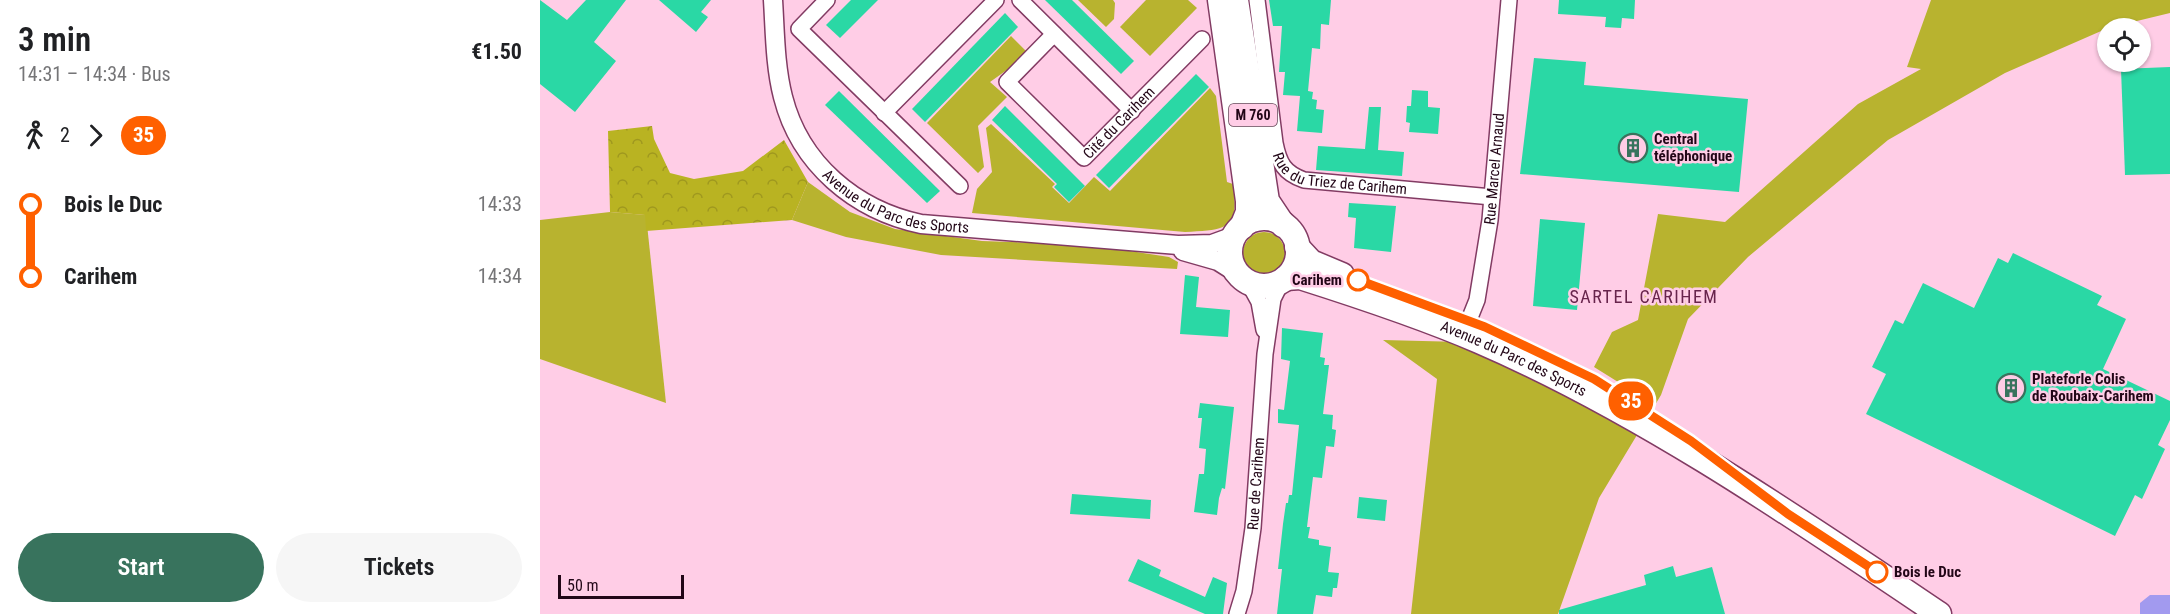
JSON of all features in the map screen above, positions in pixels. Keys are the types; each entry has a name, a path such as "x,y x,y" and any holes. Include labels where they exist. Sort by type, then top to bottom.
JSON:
{"main road":[{"name":"M 760","path":"1220,0 1248,201 1248,212 1238,231"},
{"name":"M 760","path":"1236,0 1267,201 1283,225"},
{"path":"1262,219 1283,225 1291,232 1297,247 1296,264 1284,279 1262,286 1242,277 1230,257 1238,231 1262,219"},
{"name":"Avenue du Parc des Sports","path":"1297,247 1304,257 1318,266 1466,327 1555,359 1639,406 1788,514 1939,614"},
{"name":"Avenue du Parc des Sports","path":"1284,279 1295,276 1307,279 1466,327"}],"street":[{"name":"Avenue du Parc des Sports","path":"773,0 782,95 794,128 828,176 866,205 900,220 921,224 1152,243 1212,244 1238,231"},
{"path":"826,0 799,29 960,186"},
{"path":"884,112 996,0"},
{"path":"1020,0 1132,111"},
{"name":"Rue du Triez de Carihem","path":"1257,0 1275,143 1278,161 1285,170 1304,180 1492,197"},
{"name":"Rue Marcel Arnaud","path":"1466,327 1479,290 1492,197 1509,0"},
{"name":"Cité du Carihem","path":"1054,34 1007,82 1084,158 1202,39"},
{"name":"Avenue du Parc des Sports","path":"1152,243 1218,261 1242,277"},
{"name":"Rue de Carihem","path":"1242,277 1259,302 1265,354"},
{"name":"Rue de Carihem","path":"1237,614 1244,591 1253,528 1265,354 1273,299 1284,279"}],"shaded area":[{"path":"1078,0 1113,0 1115,3 1114,19 1106,27"},
{"path":"1146,0 1188,0 1197,8 1150,56 1120,27"},
{"path":"1931,0 2170,0 2170,13 2149,18 2097,18 2097,33 2005,73 1888,140 1748,257 1688,319 1661,395 1655,405 1594,367 1612,332 1638,320 1658,214 1725,222 1858,104 1921,69 1907,67"},
{"path":"1011,36 1029,54 990,82 1007,97 978,126 984,167 978,173 927,123"},
{"path":"1210,88 1216,96 1227,182 1233,184 1235,199 1232,219 1220,228 1185,232 972,213 977,189 992,172 986,128 991,124 1055,184 1052,187 1069,203 1094,177 1110,191"},
{"path":"808,182 850,212 895,229 982,241 1091,245 1169,257 1178,262 1177,269 941,255 846,237 792,220"},
{"path":"610,212 646,215 666,403 540,359 540,220"},
{"path":"1264,232 1272,233 1279,238 1284,245 1284,261 1279,268 1272,273 1264,274 1256,273 1249,268 1244,261 1243,253 1244,245 1249,238 1256,233"},
{"path":"1383,340 1462,342 1640,430 1599,498 1558,614 1411,614 1437,379"},
{"path":"2150,595 2170,595 2170,614 2140,614 2140,603"}],"green space":[{"path":"652,126 654,139 670,173 694,179 743,171 784,140 808,182 792,220 646,231 645,215 610,212 608,131"}],"building":[{"path":"540,0 567,20 586,0 626,0 594,42 616,61 575,112 540,84"},
{"path":"659,0 711,0 701,12 708,17 696,32"},
{"path":"851,0 878,0 840,38 826,25"},
{"path":"1045,0 1072,0 1134,61 1121,74"},
{"path":"1269,0 1331,0 1329,25 1321,24 1320,49 1312,48 1308,91 1313,92 1312,99 1317,100 1316,109 1324,110 1322,133 1297,131 1300,96 1283,95 1285,72 1279,72 1282,26 1273,26"},
{"path":"1559,0 1635,0 1634,19 1622,18 1621,28 1605,27 1606,17 1558,14"},
{"path":"1005,13 1018,27 925,122 912,109"},
{"name":"Central téléphonique","path":"1534,58 1586,62 1584,85 1748,99 1739,192 1520,174"},
{"path":"2170,67 2170,174 2125,175 2121,72 2151,72 2151,68"},
{"path":"1196,74 1209,87 1109,188 1096,175"},
{"path":"1412,90 1428,91 1428,107 1440,108 1438,134 1409,132 1410,123 1406,122 1407,106 1411,106"},
{"path":"839,91 940,191 927,203 825,105"},
{"path":"1005,106 1085,186 1069,202 1054,187 1057,184 992,120"},
{"path":"1369,107 1381,107 1378,150 1404,152 1402,176 1316,170 1318,146 1365,149"},
{"path":"1349,203 1396,206 1391,252 1354,248 1356,218 1348,217"},
{"path":"1540,219 1585,223 1577,310 1533,306"},
{"name":"Plateforle Colis de Roubaix-Carihem","path":"2013,253 2102,296 2097,305 2126,319 2103,369 2170,401 2170,420 2158,445 2165,449 2142,499 2135,495 2115,536 1866,414 1886,374 1872,367 1895,320 1903,324 1923,283 1974,308 1998,258 2008,263"},
{"path":"1185,275 1199,277 1196,307 1230,310 1228,337 1180,334"},
{"path":"1282,328 1323,333 1320,357 1325,358 1324,365 1329,365 1323,414 1333,415 1332,429 1336,430 1334,447 1326,446 1322,478 1313,477 1307,527 1310,527 1308,538 1319,540 1319,545 1331,547 1328,572 1339,573 1337,588 1333,588 1332,597 1316,595 1313,614 1277,614 1282,569 1278,569 1283,524 1286,503 1288,503 1289,495 1292,495 1299,425 1278,423 1278,409 1284,410 1290,361 1281,359"},
{"path":"1200,403 1234,407 1225,489 1222,488 1217,515 1194,512 1199,474 1204,474 1206,449 1199,448 1202,418 1198,418"},
{"path":"1072,494 1151,500 1150,519 1070,514"},
{"path":"1359,497 1387,500 1385,521 1357,518"},
{"path":"1138,559 1161,570 1159,576 1205,597 1213,577 1227,583 1223,614 1205,614 1128,581"},
{"path":"1673,566 1676,577 1712,567 1725,614 1559,614 1559,610 1646,585 1644,575"}],"bus line":[{"name":"35","path":"1358,280 1446,310 1516,340 1594,379 1691,441 1788,514 1877,572"}],"place":[{"name":"Central téléphonique","path":"1633,148"},
{"name":"Carihem","path":"1358,280"},
{"name":"Plateforle Colis de Roubaix-Carihem","path":"2011,388"},
{"name":"Bois le Duc","path":"1877,572"}],"district":[{"name":"SARTEL CARIHEM","path":"1644,297"}]}
